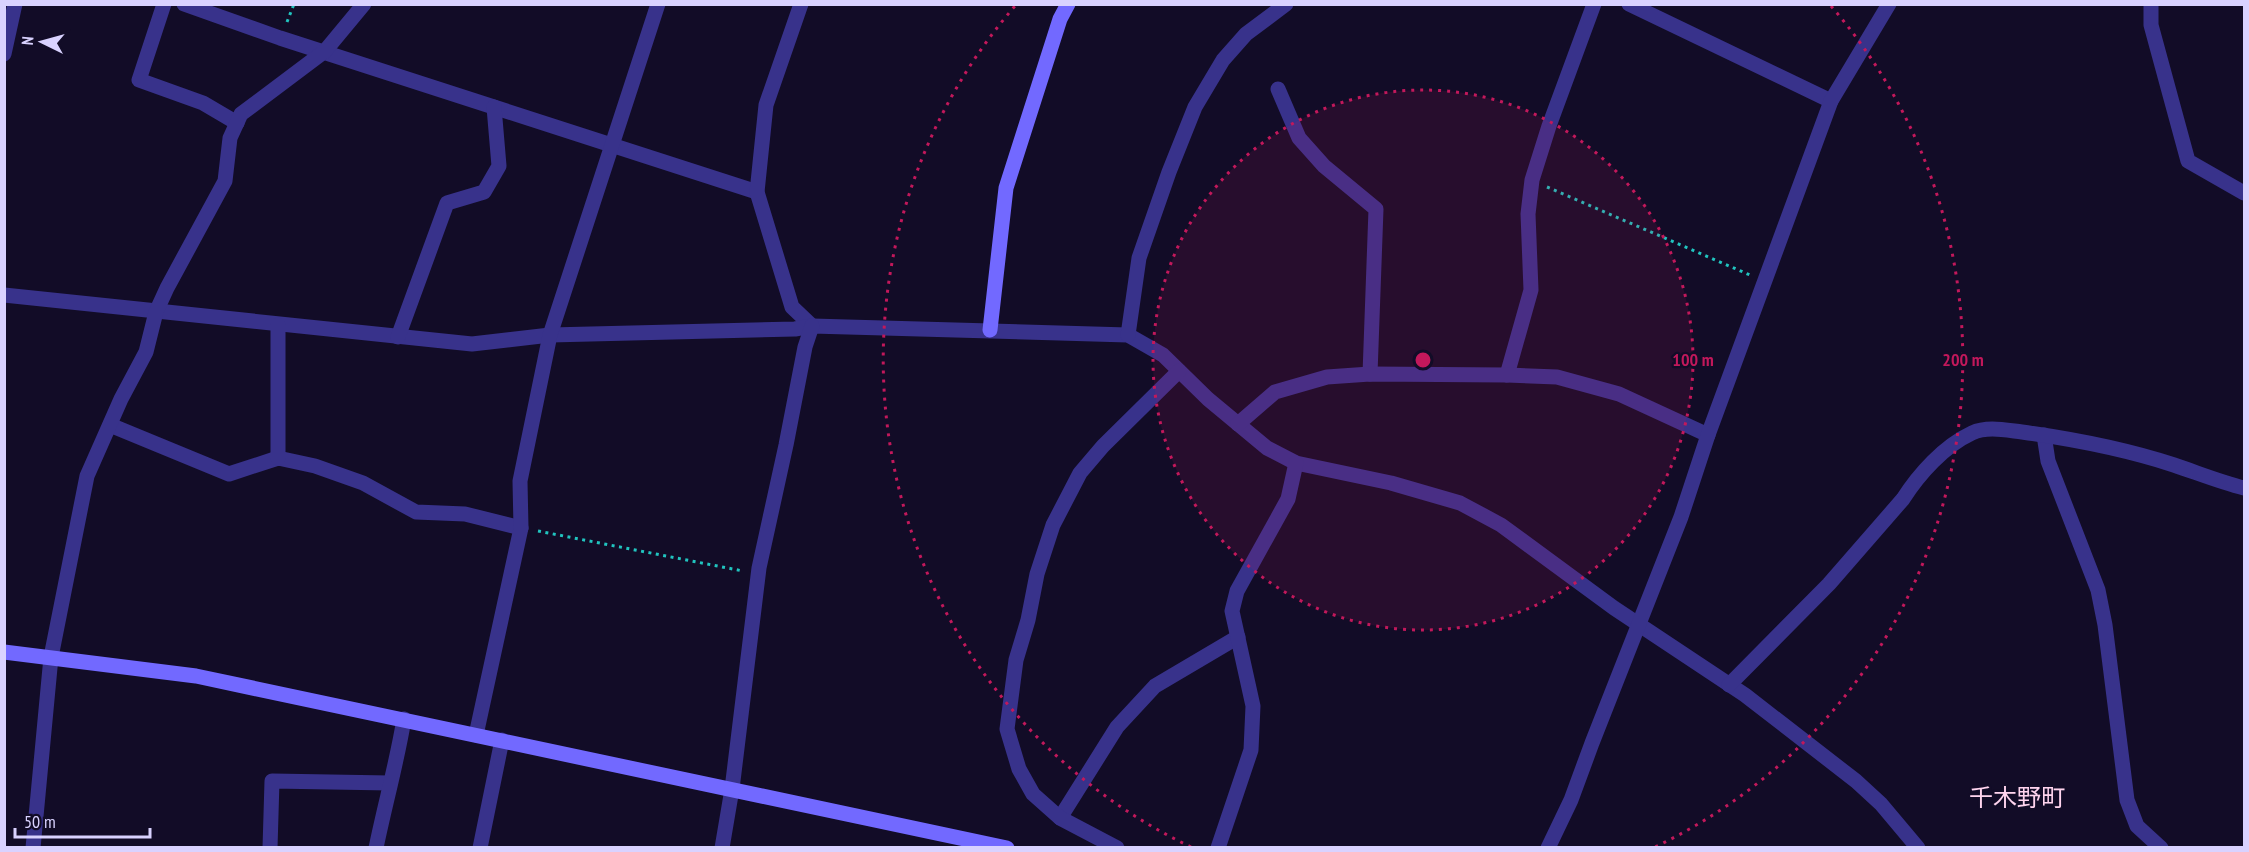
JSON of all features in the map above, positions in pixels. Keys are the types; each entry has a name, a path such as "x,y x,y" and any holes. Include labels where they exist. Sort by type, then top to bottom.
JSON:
{"street":[{"path":"4,54 15,4"},
{"path":"164,4 139,80 203,103 237,123"},
{"path":"184,4 757,192"},
{"path":"33,848 51,657 87,476 146,352 156,312 225,181 230,138 241,114 325,51 364,4"},
{"path":"476,735 521,528 520,481 550,335 658,4"},
{"path":"801,4 766,105 757,192 792,307 812,326"},
{"path":"990,330 1006,188 1060,19 1068,4"},
{"path":"1128,335 1139,258 1195,107 1223,60 1246,34 1286,4"},
{"path":"1507,375 1531,290 1528,214 1532,180 1549,126 1594,4"},
{"path":"1548,848 1571,800 1681,517 1708,435 1831,101 1889,4"},
{"path":"2151,4 2151,25 2188,161 2244,193"},
{"path":"1631,5 1831,101"},
{"path":"1278,89 1299,138 1324,166 1376,209 1370,374"},
{"path":"398,337 447,203 484,192 500,166 494,107"},
{"path":"4,295 471,344 550,335 795,329 812,326 1128,335 1163,355 1267,448 1296,463 1391,483 1460,502 1501,525 1638,624 1745,695 1856,781 1881,804 1918,848"},
{"path":"278,325 278,459"},
{"path":"722,848 732,789 758,573 805,347 812,326"},
{"path":"1117,848 1060,818 1034,794 1019,769 1007,729 1016,660 1028,620 1037,574 1053,525 1080,473 1103,446 1179,371"},
{"path":"1238,424 1275,392 1327,377 1370,374 1507,375 1557,377 1619,394 1708,435"},
{"path":"110,424 229,474 278,459 315,466 363,483 416,512 465,514 521,528"},
{"path":"1729,685 1829,584 1903,499 1912,484 1947,449 1972,432 1990,429 2044,435 2107,447 2175,465 2209,479 2244,488"},
{"path":"2044,435 2048,461 2098,590 2105,625 2127,800 2137,826 2161,848"},
{"path":"1218,848 1251,750 1252,706 1232,611 1237,591 1288,499 1296,463"},
{"path":"1060,818 1117,727 1155,686 1238,637"},
{"path":"4,652 196,676 1007,848"},
{"path":"376,848 399,752 404,719"},
{"path":"480,848 502,740"},
{"path":"270,848 272,781 390,783"}],"path":[{"path":"1532,180 1766,282"},
{"path":"521,528 758,573"}],"district":[{"name":"千木野町","path":"2017,798"}]}
